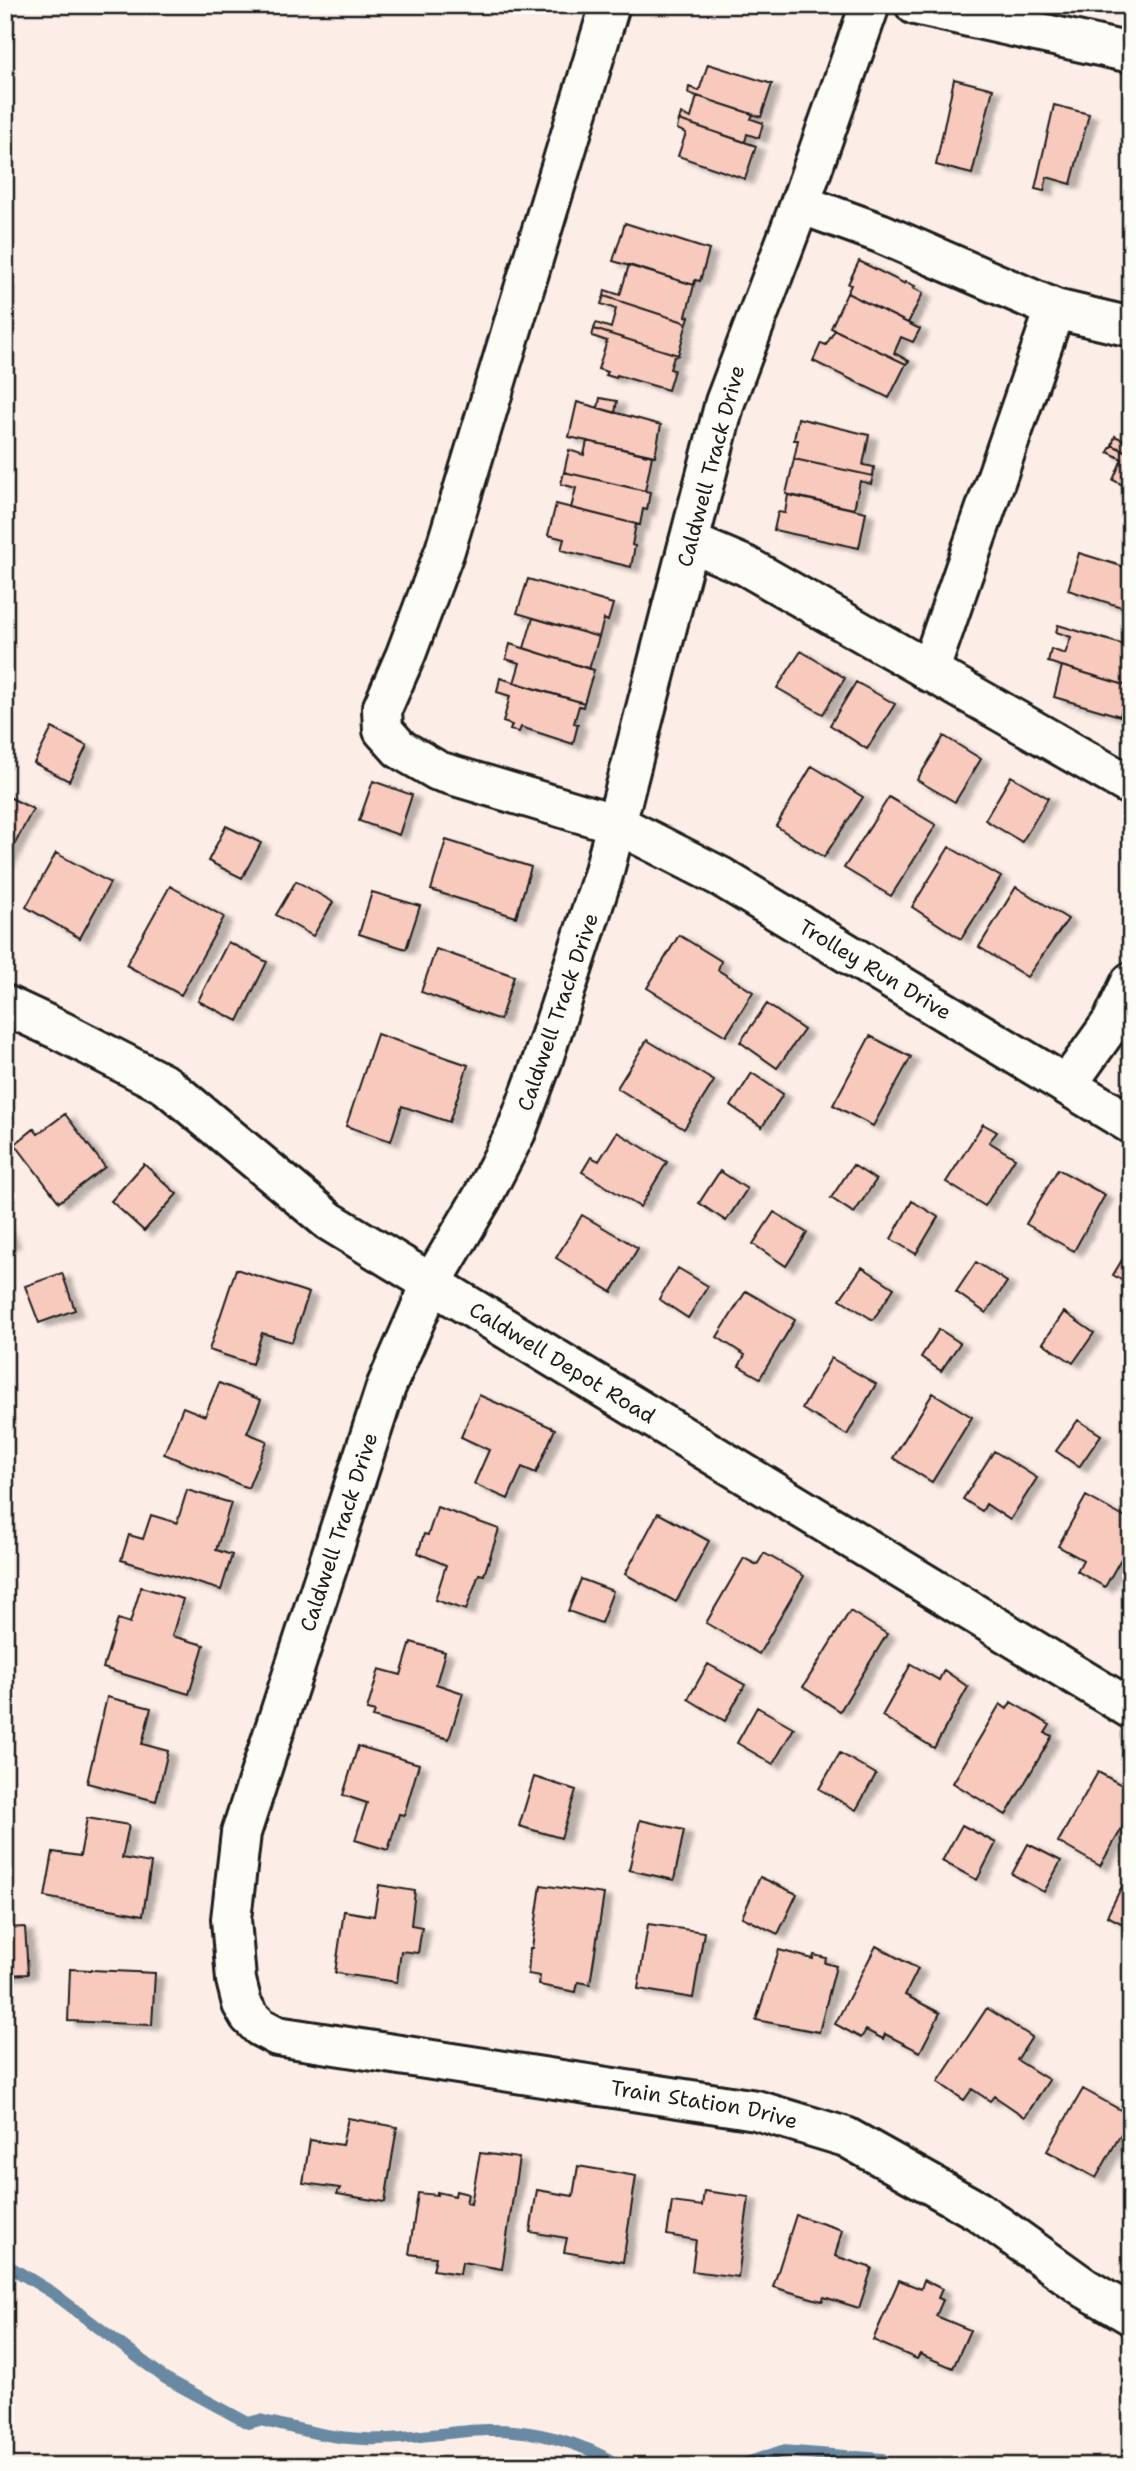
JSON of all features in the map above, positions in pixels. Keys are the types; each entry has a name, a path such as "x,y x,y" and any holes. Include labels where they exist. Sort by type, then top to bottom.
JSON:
{"street":[{"name":"Trolley Run Drive","path":"610,5 445,550 407,654 382,709 383,730 400,749 438,771 617,824 722,877 1131,1124"},
{"name":"Caldwell Track Drive","path":"242,2004 236,1980 231,1919 241,1833 386,1387 431,1284 482,1198 516,1132 542,1062 603,876 725,402 800,204 870,5"},
{"path":"915,5 1131,53"},
{"path":"800,204 880,233 1055,309 1131,327"},
{"path":"929,672 1055,309"},
{"path":"689,542 746,566 1131,786"},
{"path":"1067,1085 1112,1022 1131,982"},
{"name":"Caldwell Depot Road","path":"7,1010 166,1085 329,1221 1131,1709"},
{"name":"Train Station Drive","path":"242,2004 260,2027 277,2036 756,2110 846,2137 978,2211 1086,2288 1131,2315"}],"building":[{"path":"708,64 772,84 761,117 688,93 689,87 699,91"},
{"path":"954,79 993,89 972,174 936,165"},
{"path":"697,96 753,114 751,119 763,123 759,138 747,134 745,142 679,120 681,114 691,118"},
{"path":"1054,105 1089,114 1071,184 1047,177 1044,191 1035,189"},
{"path":"679,120 756,146 745,179 678,156 686,133 677,129"},
{"path":"625,223 709,250 700,281 695,280 694,285 613,261"},
{"path":"859,261 905,284 906,282 915,286 913,288 923,293 908,323 847,293 851,285 848,284"},
{"path":"629,265 694,285 686,316 689,317 687,323 604,296 605,290 620,295"},
{"path":"847,293 920,329 913,342 901,337 894,353 909,361 906,364 831,328"},
{"path":"604,296 687,323 678,355 594,329 596,323 611,328 616,309 601,304"},
{"path":"594,329 678,355 674,357 670,369 674,370 668,390 617,375 616,378 606,375 607,372 598,369 607,341 592,336"},
{"path":"835,330 906,364 889,398 813,361 821,343 826,345"},
{"path":"600,398 617,401 615,413 598,408"},
{"path":"577,402 661,425 655,456 569,437"},
{"path":"798,418 869,435 863,465 874,467 873,476 794,459 798,440 794,440"},
{"path":"1115,436 1129,443 1131,440 1131,454 1112,445"},
{"path":"587,441 652,456 645,491 564,472 569,450 584,455"},
{"path":"1112,445 1131,454 1131,489 1113,480 1122,459 1108,452"},
{"path":"794,459 873,476 871,484 860,481 854,509 786,494"},
{"path":"564,472 650,492 647,510 643,509 640,525 571,508 576,488 561,484"},
{"path":"788,495 866,512 859,548 774,530 778,512 785,513"},
{"path":"556,504 636,524 631,567 561,550 564,539 548,535"},
{"path":"1079,553 1131,569 1131,610 1068,590"},
{"path":"528,579 613,604 608,621 604,619 599,637 517,613"},
{"path":"533,618 599,637 589,669 524,648"},
{"path":"1058,625 1131,647 1131,678 1128,686 1048,662 1051,649 1065,654 1071,637 1056,632"},
{"path":"510,644 594,670 584,703 514,683 520,663 506,659"},
{"path":"801,651 845,678 823,714 777,688"},
{"path":"1062,666 1128,686 1120,716 1054,697"},
{"path":"500,678 584,703 583,707 579,706 574,723 578,724 573,744 521,727 519,732 510,730 512,725 503,722 510,696 497,692"},
{"path":"856,682 895,704 867,749 830,725"},
{"path":"52,728 87,746 69,781 34,763"},
{"path":"944,736 981,759 955,802 917,780"},
{"path":"812,766 863,797 824,857 776,826"},
{"path":"1011,776 1048,798 1022,842 985,820"},
{"path":"373,781 412,795 399,835 359,821"},
{"path":"5,795 33,809 5,863"},
{"path":"889,797 936,825 891,896 844,868"},
{"path":"226,826 261,843 242,878 208,861"},
{"path":"446,840 531,867 516,917 431,890"},
{"path":"949,847 1001,877 961,939 912,907"},
{"path":"56,853 110,883 80,938 26,907"},
{"path":"296,881 333,902 313,936 276,915"},
{"path":"170,886 224,917 181,995 126,965"},
{"path":"1016,887 1068,919 1027,977 979,947"},
{"path":"372,892 420,906 406,949 359,934"},
{"path":"679,935 721,961 718,970 753,992 726,1036 647,988"},
{"path":"228,942 267,962 238,1021 198,1001"},
{"path":"436,949 514,976 500,1020 421,992"},
{"path":"767,1004 804,1030 777,1068 740,1042"},
{"path":"377,1034 468,1065 449,1122 402,1106 391,1141 346,1126"},
{"path":"870,1036 911,1057 873,1126 833,1105"},
{"path":"647,1040 714,1081 684,1129 617,1088"},
{"path":"752,1073 783,1094 762,1127 731,1106"},
{"path":"65,1114 105,1167 59,1202 15,1144 34,1129 38,1134"},
{"path":"983,1124 997,1132 989,1142 1015,1158 985,1206 946,1182"},
{"path":"617,1132 667,1162 640,1207 582,1172 591,1157 599,1161"},
{"path":"144,1164 177,1194 144,1231 111,1201"},
{"path":"853,1165 876,1180 854,1213 831,1198"},
{"path":"1058,1169 1105,1195 1074,1251 1026,1224"},
{"path":"720,1171 747,1189 726,1221 699,1203"},
{"path":"912,1201 938,1217 916,1254 891,1239"},
{"path":"774,1212 807,1233 786,1266 753,1244"},
{"path":"582,1215 638,1248 612,1292 556,1258"},
{"path":"5,1226 12,1242 5,1245"},
{"path":"1131,1245 1131,1286 1113,1275"},
{"path":"976,1262 1007,1282 986,1313 956,1292"},
{"path":"862,1267 894,1288 873,1320 840,1299"},
{"path":"678,1268 708,1286 688,1318 659,1299"},
{"path":"236,1269 309,1293 292,1342 262,1333 252,1364 209,1350"},
{"path":"62,1273 75,1310 39,1323 25,1286"},
{"path":"746,1291 795,1320 760,1378 739,1366 745,1355 717,1337"},
{"path":"1064,1312 1094,1333 1073,1363 1043,1343"},
{"path":"939,1329 960,1343 941,1371 921,1357"},
{"path":"831,1358 876,1384 847,1435 802,1409"},
{"path":"219,1383 261,1400 247,1433 267,1441 248,1488 164,1454 183,1407 205,1416"},
{"path":"933,1393 972,1417 932,1482 893,1458"},
{"path":"479,1395 555,1429 536,1473 522,1467 508,1499 474,1484 489,1450 461,1437"},
{"path":"1078,1420 1101,1435 1079,1467 1056,1451"},
{"path":"994,1451 1037,1478 1010,1520 986,1504 982,1511 963,1499"},
{"path":"187,1490 231,1503 216,1550 232,1555 221,1590 121,1560 129,1535 143,1539 151,1515 177,1523"},
{"path":"1086,1496 1131,1521 1131,1541 1105,1587 1077,1571 1083,1560 1058,1546"},
{"path":"437,1507 499,1529 484,1575 479,1574 466,1610 435,1600 446,1565 418,1553 424,1534 428,1535"},
{"path":"658,1513 709,1541 676,1602 625,1574"},
{"path":"764,1553 804,1576 759,1654 706,1623 744,1558 757,1565"},
{"path":"581,1579 613,1591 601,1623 568,1611"},
{"path":"141,1587 183,1599 172,1636 204,1645 189,1694 103,1668 118,1619 130,1623"},
{"path":"850,1611 887,1634 840,1711 803,1687"},
{"path":"411,1642 445,1652 436,1684 463,1693 449,1739 373,1717 375,1712 367,1710 379,1669 401,1675"},
{"path":"708,1664 745,1685 725,1721 688,1699"},
{"path":"911,1664 939,1680 944,1670 968,1687 934,1748 882,1716"},
{"path":"107,1697 151,1708 142,1744 168,1751 156,1801 87,1783"},
{"path":"1011,1702 1050,1725 1045,1733 1052,1736 1006,1815 953,1783 1000,1704 1007,1709"},
{"path":"757,1707 794,1728 773,1764 737,1743"},
{"path":"358,1746 419,1764 404,1815 399,1814 388,1850 355,1840 367,1803 343,1795"},
{"path":"840,1753 876,1774 856,1810 819,1789"},
{"path":"1098,1772 1131,1790 1131,1813 1100,1866 1058,1842"},
{"path":"534,1777 576,1790 561,1838 519,1826"},
{"path":"87,1818 129,1825 122,1858 151,1863 143,1915 45,1897 53,1852 80,1856"},
{"path":"640,1820 684,1830 674,1880 629,1870"},
{"path":"962,1825 996,1843 977,1880 942,1861"},
{"path":"1028,1844 1061,1861 1044,1892 1012,1874"},
{"path":"760,1877 797,1894 778,1934 742,1917"},
{"path":"379,1885 415,1891 411,1925 422,1927 418,1953 401,1951 397,1982 335,1973 344,1911 374,1916"},
{"path":"541,1885 604,1894 590,1984 578,1982 576,1992 539,1985 540,1976 528,1974"},
{"path":"1122,1886 1131,1890 1131,1928 1107,1916"},
{"path":"648,1924 704,1932 693,1998 638,1989"},
{"path":"25,1927 28,1974 5,1975 5,1928"},
{"path":"876,1946 918,1969 905,1995 940,2013 920,2052 885,2034 883,2039 866,2030 861,2038 835,2024"},
{"path":"779,1950 813,1959 814,1955 826,1958 825,1963 836,1966 819,2032 756,2020"},
{"path":"70,1969 155,1973 152,2025 68,2021"},
{"path":"987,2008 1032,2037 1017,2060 1049,2080 1025,2117 994,2096 990,2101 972,2089 964,2100 938,2082"},
{"path":"1131,2065 1131,2081 1124,2077"},
{"path":"1083,2089 1131,2116 1096,2178 1047,2151"},
{"path":"348,2118 397,2127 385,2202 337,2194 340,2188 303,2183 310,2140 342,2145"},
{"path":"480,2153 519,2158 502,2269 462,2262 460,2274 433,2270 436,2257 409,2254 418,2193 437,2195 437,2192 455,2196 456,2191 468,2194 466,2203 471,2204"},
{"path":"578,2166 636,2176 623,2262 564,2252 567,2238 530,2232 537,2190 573,2196"},
{"path":"704,2191 749,2197 738,2277 692,2271 696,2240 667,2235 672,2202 702,2206"},
{"path":"796,2215 842,2230 835,2256 872,2268 859,2308 824,2297 822,2301 773,2287"},
{"path":"899,2280 921,2289 924,2280 942,2289 938,2298 943,2300 936,2316 970,2330 953,2368 920,2354 917,2359 873,2340"}],"waterway":[{"path":"5,2264 53,2293 165,2378 248,2423 260,2420 325,2435 365,2439 504,2430 573,2444 620,2466"},
{"path":"738,2466 782,2451 882,2459 892,2466"}]}
